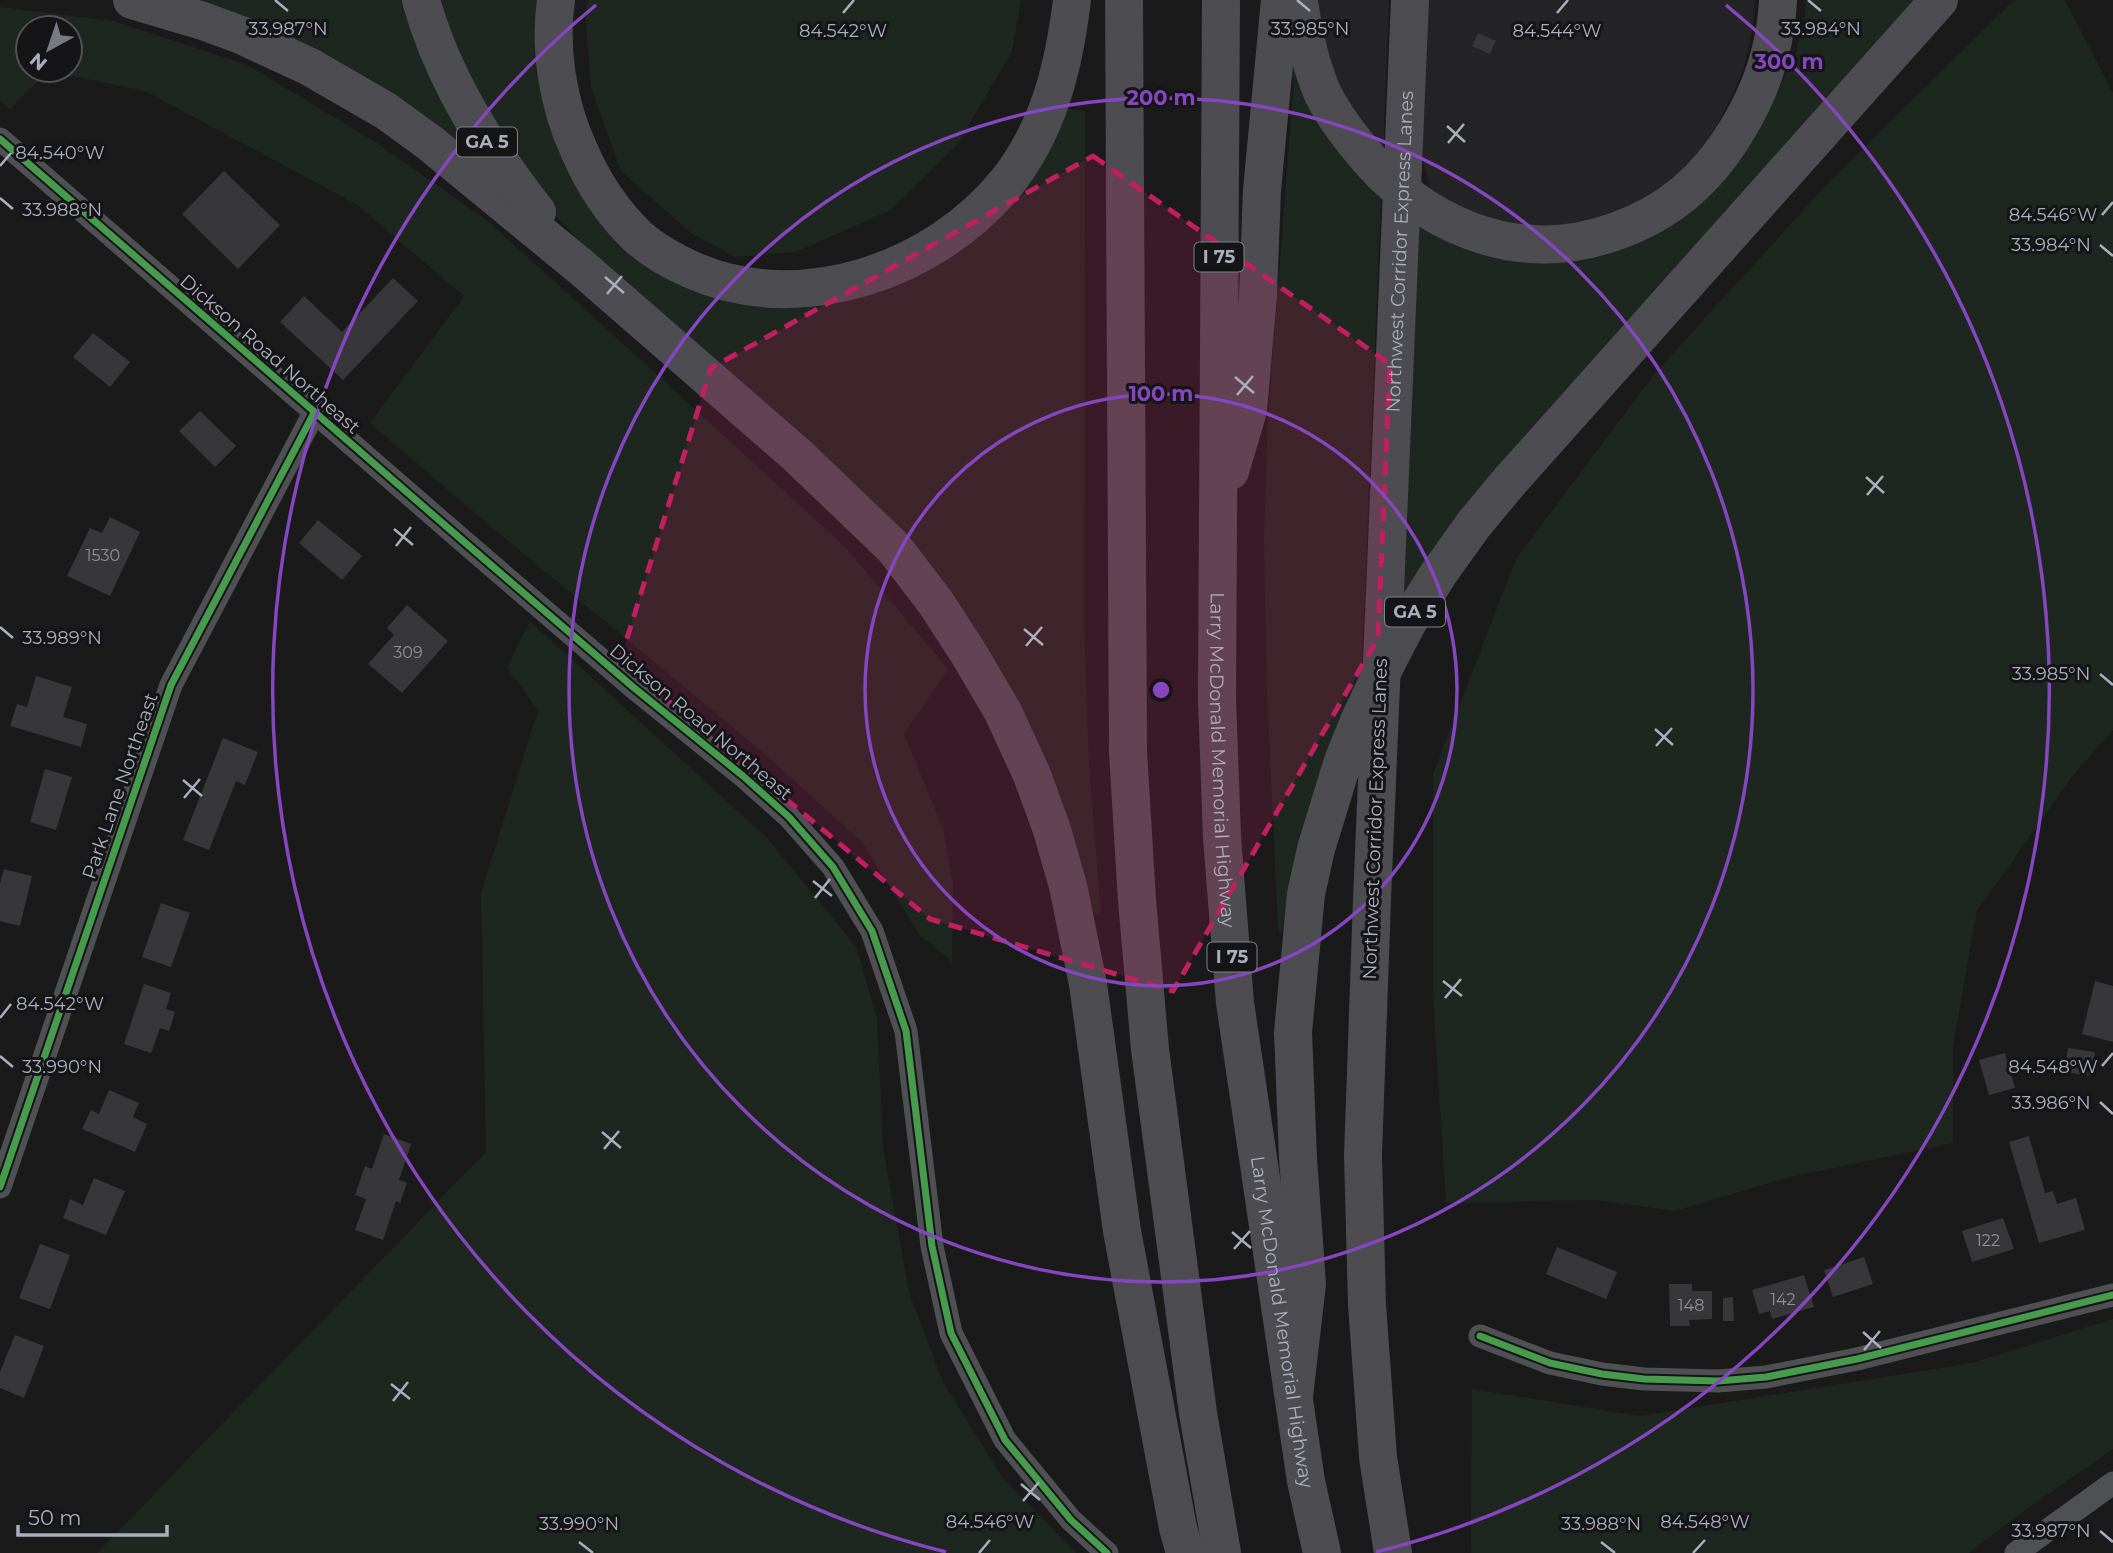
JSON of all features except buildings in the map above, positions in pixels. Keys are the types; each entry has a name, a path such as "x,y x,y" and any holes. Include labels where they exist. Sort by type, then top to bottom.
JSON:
{"highway":[{"path":"132,0 241,35 340,83 386,111 430,143 581,267"},
{"name":"GA 5","path":"421,0 447,69 477,127 514,184 581,267 798,456 894,548 936,603 1003,712 1032,775 1052,830 1077,923 1122,1231 1182,1540"},
{"path":"556,0 555,54 560,93 571,134 611,208 640,238 674,262 710,278 751,288 793,289 838,284 880,272 919,254 957,231 987,204 1007,181 1040,130 1063,63 1072,0"},
{"path":"1124,0 1128,752 1150,1049 1198,1413 1222,1553"},
{"name":"Larry McDonald Memorial Highway","path":"1221,0 1217,513 1217,699 1221,809 1234,989 1307,1481 1322,1553"},
{"path":"1217,513 1248,410 1258,295 1262,190 1280,0"},
{"path":"1299,0 1311,61 1323,94 1344,129 1369,160 1406,195 1435,215 1471,232 1505,242 1549,246 1597,238 1659,213 1684,194 1708,170 1747,113 1761,80 1777,24 1778,0"},
{"name":"Northwest Corridor Express Lanes","path":"1393,1553 1378,1457 1367,1290 1363,1156 1410,0"},
{"name":"GA 5","path":"1294,1396 1307,1284 1293,1032 1307,894 1316,849 1343,761 1360,719 1408,622 1474,524 1526,462 1939,0"}],"street":[{"name":"Dickson Road Northeast","path":"0,139 633,687 743,776 789,817 833,867 872,931 906,1031 932,1246 951,1333 1005,1440 1071,1520 1107,1553"},
{"name":"Park Lane Northeast","path":"0,1187 172,685 314,413"},
{"path":"1480,1336 1550,1363 1602,1374 1644,1379 1718,1381 1766,1377 1857,1359 2113,1295"},
{"path":"2016,1553 2113,1483"}],"highlighted area":[{"path":"1093,156 1390,364 1378,638 1173,991 930,919 620,661 711,368"}],"shaded area":[{"path":"184,0 403,0 477,159"},
{"path":"434,0 542,0 623,244 856,298 1066,109 1085,111 1084,621 1089,766 1101,914 1093,914 1011,692 548,208 503,148"},
{"path":"588,0 1021,0 1012,52 956,146 891,210 796,252 735,257 691,233 621,171 591,88 585,13"},
{"path":"1319,0 1389,0 1383,155 1350,112 1320,35"},
{"path":"1426,0 1755,0 1752,32 1743,70 1710,137 1688,169 1621,213 1554,229 1491,222 1431,193 1421,152"},
{"path":"1806,0 1924,0 1403,596 1419,220 1522,261 1582,260 1633,245 1761,125 1794,58 1804,22"},
{"path":"2014,0 2065,0 2113,93 2113,730 2071,778 1977,911 1953,1046 1953,1143 1786,1178 1675,1211 1595,1200 1446,1203 1433,997 1433,774 1516,559 1656,372 1831,180"},
{"path":"0,7 56,14 14,14 14,84 35,84 10,109 0,101"},
{"path":"84,17 113,21 248,65 377,143 488,221 846,548 948,669 904,734 943,828 953,884 952,962 919,934 862,842 759,749 370,423 464,296 356,204 145,91 84,78"},
{"path":"1285,35 1365,182 1381,198 1361,681 1283,931 1280,933 1267,691 1264,542 1268,418 1294,78 1283,76"},
{"path":"530,621 767,838 856,946 877,1018 883,1147 909,1292 943,1382 1002,1477 1076,1553 97,1553 486,1152 481,893 538,710 507,668"},
{"path":"2113,1319 2113,1449 1969,1553 1471,1553 1472,1389 1640,1416 1972,1363"}],"cycle path":[{"path":"0,139 633,687 743,776 789,817 833,867 872,931 906,1031 932,1246 951,1333 1005,1440 1071,1520 1107,1553"},
{"path":"0,1187 171,685 314,413"},
{"path":"1480,1336 1550,1363 1602,1374 1644,1379 1718,1381 1766,1377 1857,1359 2113,1295"}]}
